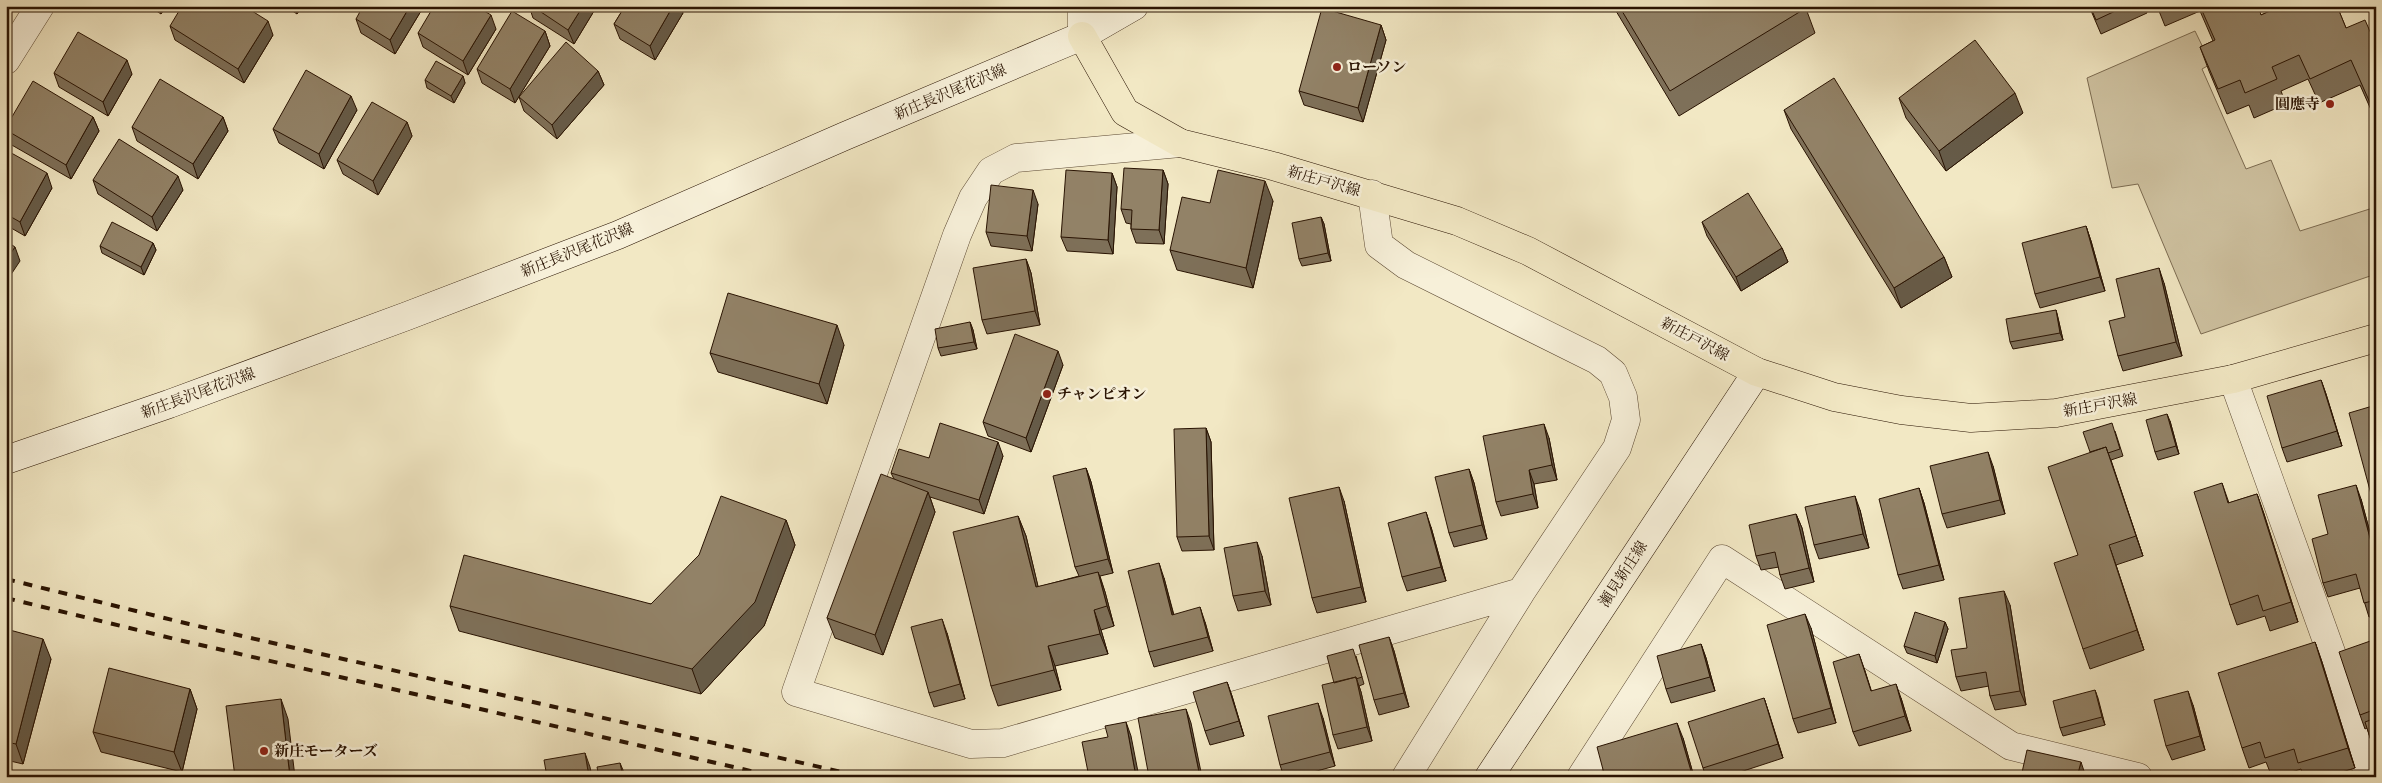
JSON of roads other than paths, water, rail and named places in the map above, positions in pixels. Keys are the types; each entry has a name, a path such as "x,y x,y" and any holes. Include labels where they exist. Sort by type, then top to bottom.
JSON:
{"main road":[{"name":"新庄戸沢線","path":"1082,36 1125,112 1180,143 1372,194 1457,221 1528,251 1757,372 1834,397 1901,410 1972,418 2056,413 2233,379 2376,338"}],"street":[{"path":"6,60 40,6"},
{"path":"1082,6 1082,36"},
{"name":"新庄長沢尾花沢線","path":"6,460 169,404 618,235 844,136 1082,36 1134,6"},
{"path":"1180,143 1016,158 991,171 973,198 957,235 796,692 971,744 1004,743 1520,592"},
{"path":"1372,194 1379,245 1406,265 1597,360 1614,373 1623,397 1626,420 1618,448 1520,592 1406,777"},
{"name":"瀬見新庄線","path":"1490,777 1757,372"},
{"path":"2233,379 2332,655 2369,777"},
{"path":"1581,777 1722,559 2012,746 2138,777"},
{"path":"2332,655 2358,647"}],"railway":[{"path":"6,579 189,624 864,777"},
{"path":"6,598 183,641 777,777"}],"place":[{"name":"ローソン","path":"1337,67"},
{"name":"圓應寺","path":"2330,104"},
{"name":"チャンピオン","path":"1047,394"},
{"name":"新庄モーターズ","path":"264,751"}]}
